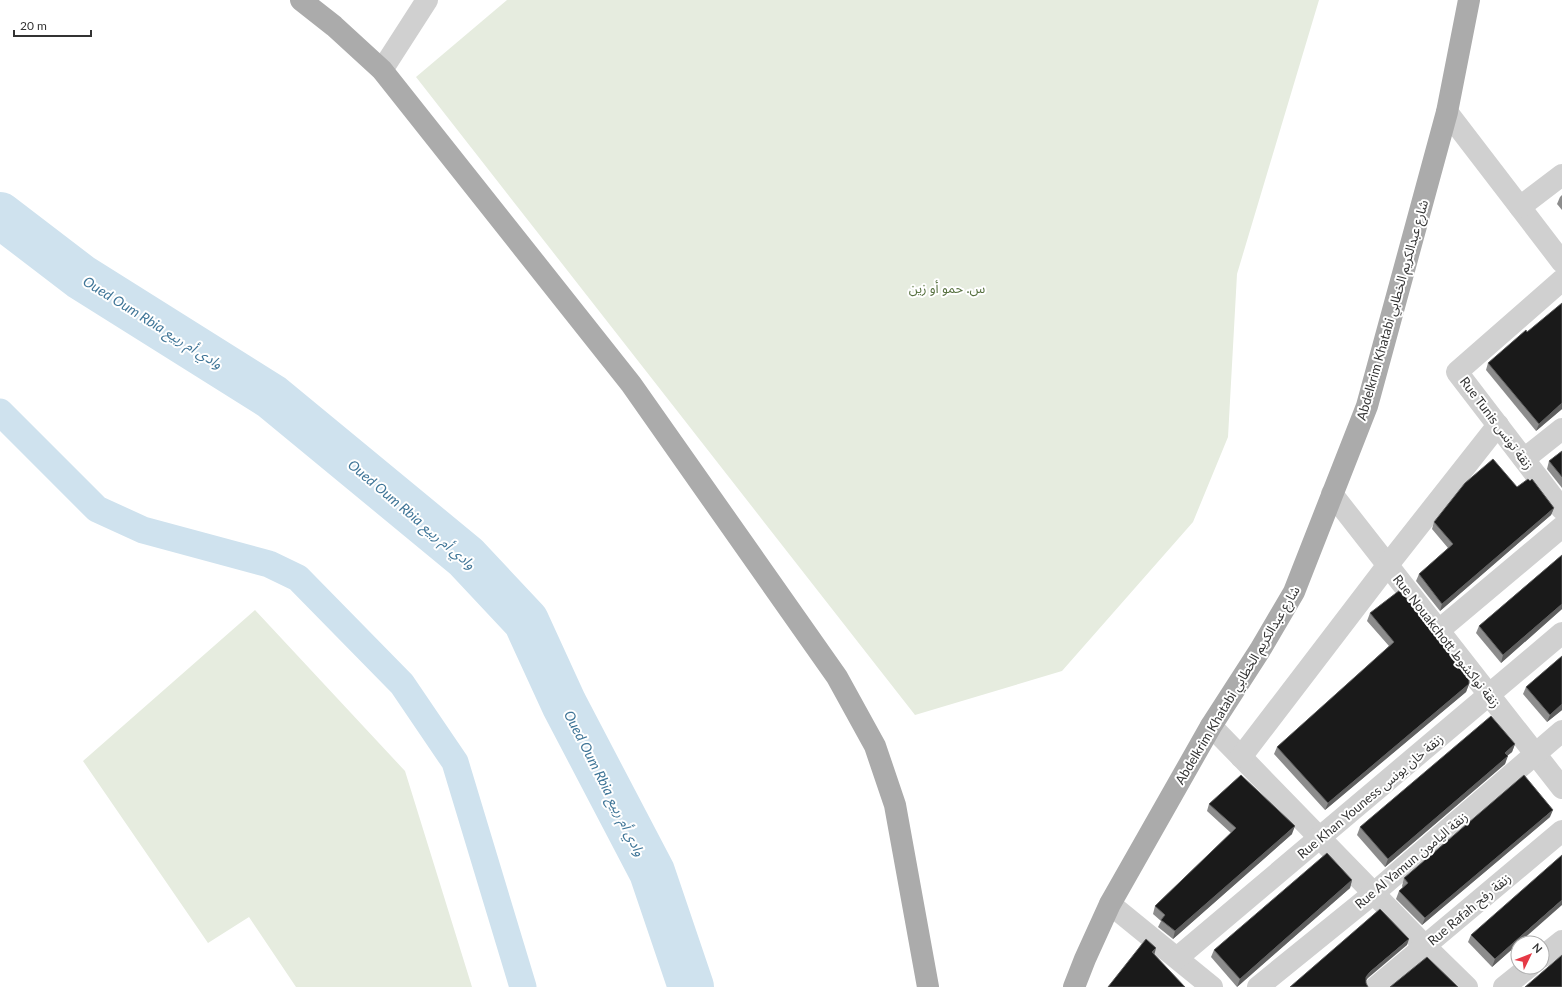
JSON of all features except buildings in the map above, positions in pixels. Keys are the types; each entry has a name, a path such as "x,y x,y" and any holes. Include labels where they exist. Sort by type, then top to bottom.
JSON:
{"main road":[{"path":"301,0 334,26 382,70 631,384 837,678 875,746 895,805 928,987"},
{"name":"Abdelkrim Khatabi شارع عبدالكريم الخطابي","path":"1074,987 1110,904 1211,726 1260,650 1294,592 1367,406 1447,112 1469,0"}],"street":[{"path":"382,70 427,0"},
{"path":"1447,112 1562,262"},
{"path":"1520,208 1562,175"},
{"name":"Rue Tunis زنقة تونس","path":"1562,280 1457,372 1562,509"},
{"path":"1241,757 1387,566 1498,425"},
{"path":"1524,459 1562,429"},
{"name":"Rue Nouakchott زنقة نواكشوط","path":"1332,494 1562,788"},
{"path":"1438,631 1562,527"},
{"name":"Rue Khan Youness زنقة خان يونس","path":"1177,958 1490,696 1562,633"},
{"path":"1211,726 1425,946 1467,987"},
{"name":"Rue Al Yamun زنقة اليامون","path":"1258,987 1374,893 1562,731"},
{"name":"Rue Rafah زنقة رفح","path":"1376,987 1562,831"},
{"path":"1110,904 1212,987"},
{"path":"1550,951 1562,941"},
{"path":"1504,987 1519,975"}],"green space":[{"name":"س. حمو أو زين","path":"507,0 1319,0 1237,274 1228,437 1193,522 1062,671 915,715 416,77"},
{"path":"255,610 405,771 472,987 296,987 249,917 208,943 83,761"}],"waterway":[{"name":"Oued Oum Rbia وادي أم ربيع","path":"0,215 81,277 272,397 466,557 526,621 564,704 652,872 691,987"},
{"path":"0,412 97,509 143,530 269,564 298,578 402,684 455,762 523,987"}]}
